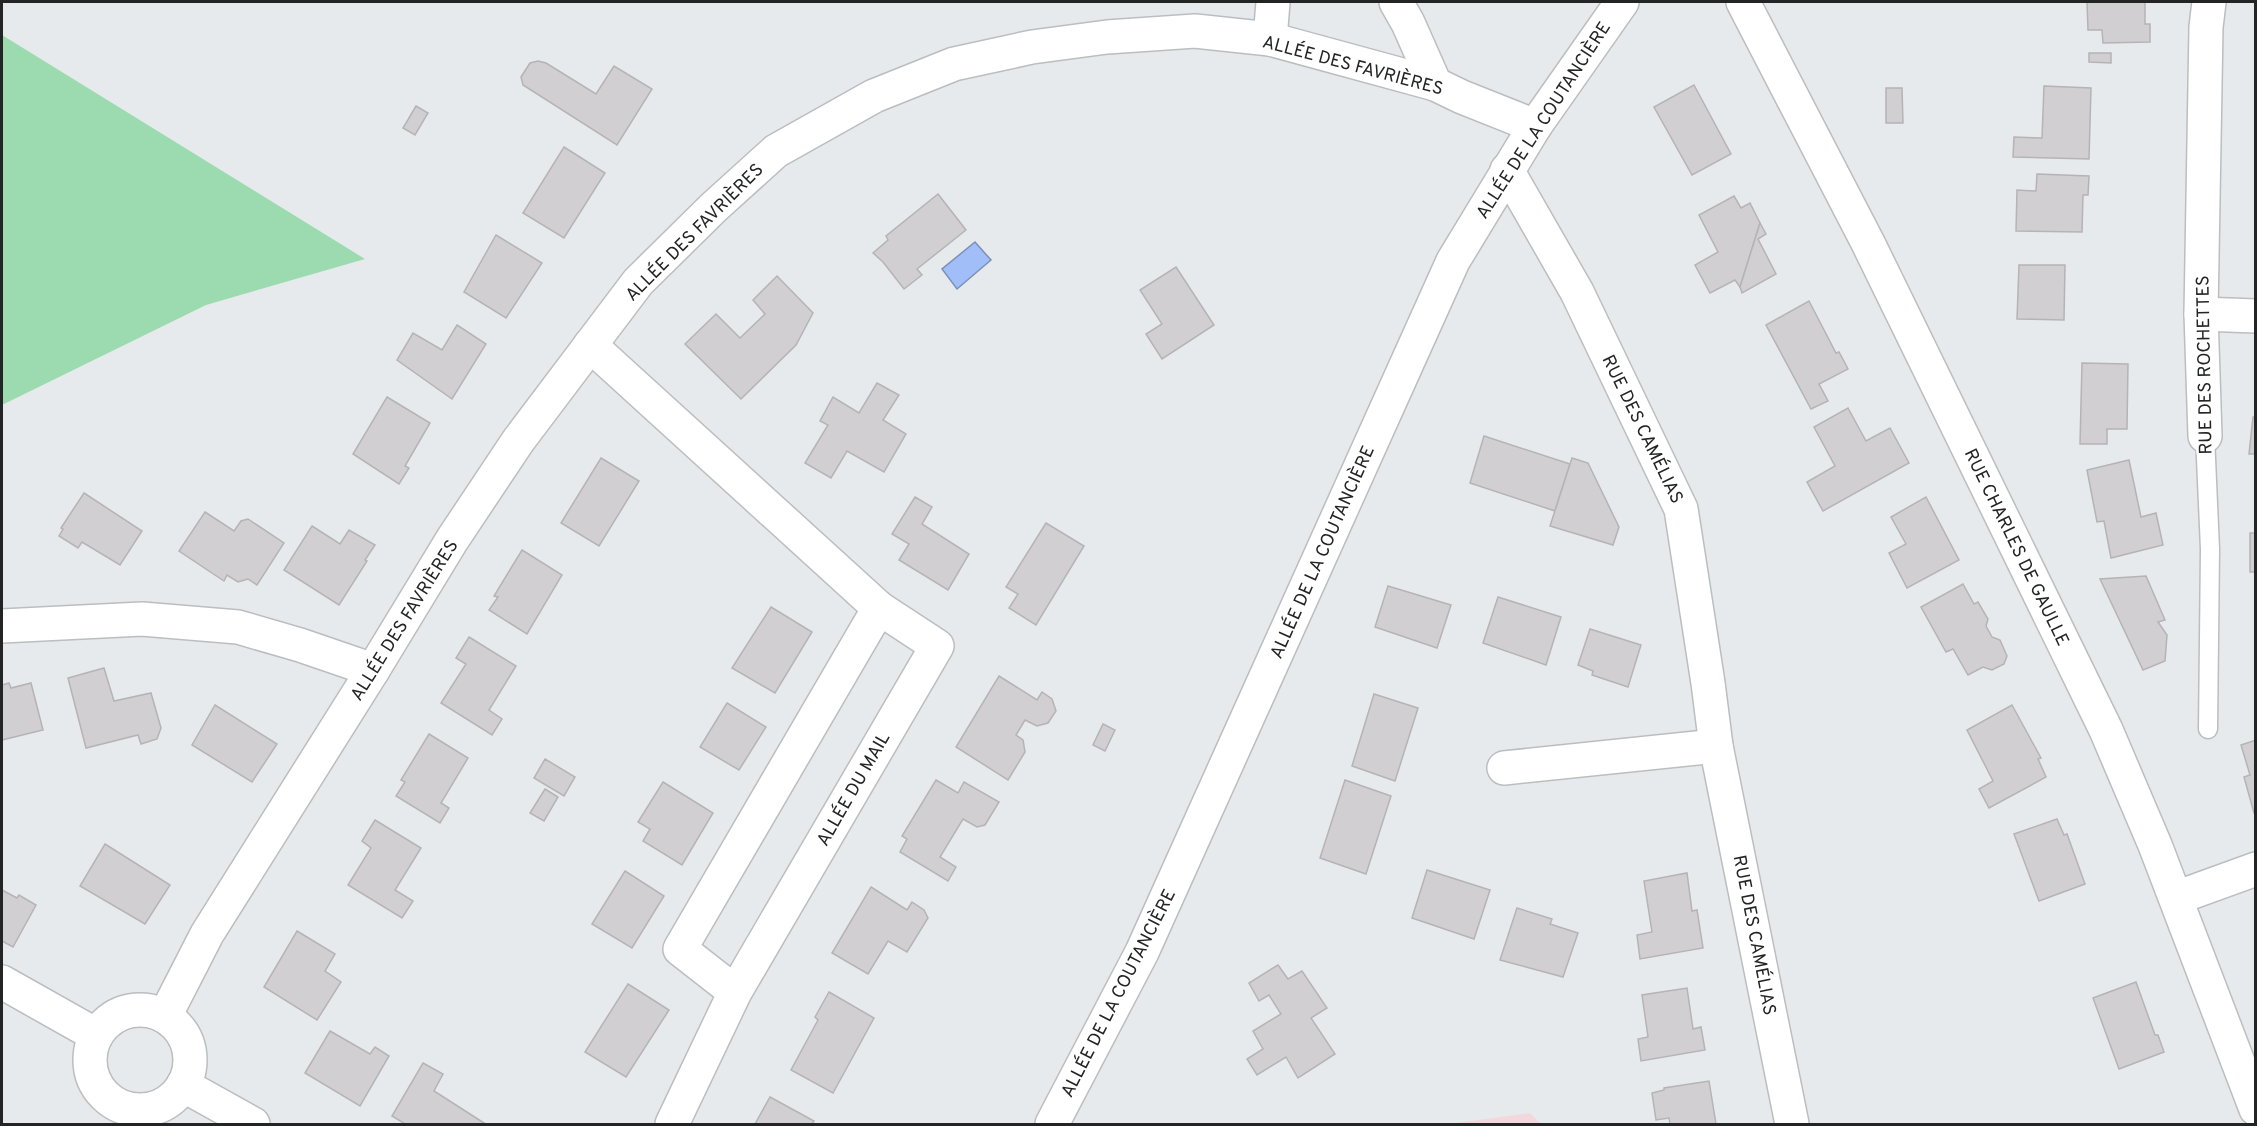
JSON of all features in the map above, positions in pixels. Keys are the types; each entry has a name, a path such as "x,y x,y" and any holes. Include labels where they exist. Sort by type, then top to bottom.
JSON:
{"street":[{"path":"1270,39 1273,2"},
{"path":"1396,2 1408,23 1435,84"},
{"name":"ALLÉE DE LA COUTANCIÈRE","path":"1054,1123 1143,952 1453,261 1535,126 1622,2"},
{"name":"RUE CHARLES DE GAULLE","path":"1743,2 1868,243 2106,730 2156,845 2256,1109"},
{"name":"RUE DES ROCHETTES","path":"2205,436 2200,314 2206,27 2209,2"},
{"name":"ALLÉE DES FAVRIÈRES","path":"165,1016 207,934 452,540 518,441 638,282 713,208 776,151 874,96 954,64 1032,47 1107,37 1195,31 1270,39 1435,84 1535,126"},
{"name":"RUE DES CAMÉLIAS","path":"1507,170 1577,292 1681,509 1716,746 1792,1125"},
{"path":"2200,314 2256,316"},
{"name":"ALLÉE DU MAIL","path":"590,345 879,608 937,646 735,992 672,1125"},
{"path":"735,992 680,949 879,608"},
{"path":"2,626 142,619 238,627 373,670"},
{"path":"1504,768 1716,746"},
{"path":"2176,898 2256,869"},
{"path":"2,982 96,1035"},
{"path":"134,1010 150,1010 165,1016 177,1026 186,1039 190,1054 189,1070 183,1085 173,1098 160,1106 144,1110 127,1108 106,1113 101,1092 93,1079 90,1064 90,1050 96,1035 105,1023 119,1014 134,1010"},
{"path":"183,1085 253,1125"}],"lane":[{"name":"RUE DES ROCHETTES","path":"2205,436 2210,549 2208,729"}],"shaded area":[{"path":"1530,1113 1541,1124 1448,1124"}],"green space":[{"path":"2,35 365,259 206,305 2,405"}],"water":[{"path":"975,242 991,260 957,289 942,269"}],"building":[{"path":"2087,2 2145,2 2145,24 2150,24 2150,42 2103,43 2102,30 2088,30"},
{"path":"2089,53 2111,53 2111,63 2089,62"},
{"path":"538,61 546,63 596,94 614,66 652,89 617,145 523,85 521,77 530,63"},
{"path":"1694,85 1731,154 1692,175 1654,107"},
{"path":"2044,86 2091,88 2089,159 2013,157 2014,137 2042,138"},
{"path":"1886,88 1902,88 1903,123 1886,123"},
{"path":"416,106 428,113 415,135 403,128"},
{"path":"564,147 605,173 564,238 523,213"},
{"path":"2037,174 2089,176 2088,195 2083,195 2082,232 2016,231 2017,190 2036,191"},
{"path":"938,194 966,230 917,269 922,275 904,289 873,253 888,240 886,236"},
{"path":"1734,196 1741,208 1750,203 1760,223 1740,287 1735,280 1710,293 1695,265 1718,252 1699,215"},
{"path":"1760,223 1766,234 1758,239 1776,274 1742,293 1740,287"},
{"path":"496,235 542,263 506,318 464,292"},
{"path":"2019,265 2065,265 2064,320 2017,319"},
{"path":"1176,267 1214,325 1162,359 1146,334 1162,324 1140,290"},
{"path":"777,276 813,313 796,345 741,399 685,344 716,314 740,338 765,314 753,300"},
{"path":"1809,301 1836,353 1839,352 1848,369 1819,384 1828,401 1811,409 1766,325"},
{"path":"457,325 486,344 452,399 397,360 413,333 442,350"},
{"path":"2082,363 2128,364 2127,429 2107,429 2107,444 2080,444"},
{"path":"877,383 899,395 883,420 906,434 884,472 847,451 831,478 805,463 828,425 820,421 833,397 859,413"},
{"path":"387,397 430,423 405,466 409,468 399,484 353,454"},
{"path":"1848,408 1866,441 1890,428 1909,463 1823,511 1807,482 1835,466 1814,427"},
{"path":"2253,417 2256,417 2256,454 2249,454"},
{"path":"1484,436 1570,464 1555,511 1470,483"},
{"path":"601,458 639,481 599,546 561,523"},
{"path":"1572,458 1588,463 1619,527 1613,545 1550,526"},
{"path":"2129,460 2141,517 2156,513 2163,545 2111,558 2104,521 2097,522 2087,470"},
{"path":"84,493 142,531 120,565 82,542 78,548 59,536 63,529 61,528"},
{"path":"915,497 932,507 922,524 969,554 948,590 899,560 909,544 892,534"},
{"path":"1926,497 1959,560 1907,588 1889,553 1906,544 1891,517"},
{"path":"205,512 234,531 241,521 248,519 284,543 257,585 248,579 238,582 227,575 224,581 179,551"},
{"path":"1046,523 1084,546 1036,625 1009,608 1018,594 1006,587"},
{"path":"312,526 340,544 349,530 375,545 339,605 284,570"},
{"path":"2250,533 2256,533 2256,572 2250,572"},
{"path":"522,550 562,575 527,634 489,610 498,597 494,596"},
{"path":"2146,576 2165,620 2158,622 2167,635 2165,661 2143,670 2100,579"},
{"path":"1963,584 1974,604 1978,602 1988,619 1986,626 1992,637 2000,640 2007,656 2004,664 1992,670 1983,667 1968,675 1953,649 1946,652 1921,607"},
{"path":"1388,586 1451,605 1437,648 1375,627"},
{"path":"1498,597 1561,617 1546,665 1483,643"},
{"path":"771,607 812,632 775,693 732,668"},
{"path":"1590,629 1641,645 1628,687 1592,675 1593,671 1578,665"},
{"path":"469,637 516,666 489,710 502,719 492,735 441,703 466,664 456,658"},
{"path":"104,668 114,701 151,693 161,728 157,739 141,744 138,735 86,748 68,678"},
{"path":"999,676 1037,700 1042,692 1052,699 1056,711 1048,723 1037,726 1025,720 1016,735 1023,740 1025,752 1008,780 956,747"},
{"path":"9,683 11,688 31,683 43,730 2,740 2,685"},
{"path":"1374,694 1418,708 1395,781 1352,766"},
{"path":"727,703 766,727 739,770 700,747"},
{"path":"215,705 277,744 252,782 192,745"},
{"path":"2012,705 2041,758 2038,759 2046,777 1989,808 1979,789 1993,781 1967,730"},
{"path":"1103,724 1115,730 1105,751 1093,745"},
{"path":"429,734 468,758 441,803 449,808 440,823 396,796 405,782 401,780"},
{"path":"2256,740 2256,812 2254,813 2244,777 2250,775 2241,745"},
{"path":"545,759 575,777 564,796 534,778"},
{"path":"936,780 958,793 964,782 999,802 985,825 977,827 963,819 940,857 956,867 948,881 900,852 907,839 902,836"},
{"path":"1345,780 1391,796 1366,874 1320,858"},
{"path":"663,782 713,813 682,865 643,841 650,829 638,822"},
{"path":"545,789 558,797 544,821 530,813"},
{"path":"2057,819 2064,835 2067,834 2085,884 2039,901 2014,834"},
{"path":"375,820 421,848 395,890 413,901 402,918 348,885 371,848 362,841"},
{"path":"105,844 170,885 145,924 80,886"},
{"path":"1427,870 1490,890 1474,939 1412,918"},
{"path":"625,871 664,896 632,948 592,924"},
{"path":"1687,873 1692,911 1697,910 1703,948 1640,959 1637,935 1652,932 1644,881"},
{"path":"871,887 907,910 912,902 924,910 928,918 907,952 888,941 868,974 832,953"},
{"path":"2,890 17,898 19,895 36,905 13,947 2,941"},
{"path":"1517,908 1552,919 1550,924 1578,933 1563,977 1500,960"},
{"path":"297,931 335,954 325,971 341,982 317,1020 264,987"},
{"path":"1278,965 1288,979 1302,971 1327,1008 1311,1018 1335,1054 1298,1078 1286,1057 1257,1075 1247,1059 1263,1049 1253,1031 1281,1014 1269,995 1259,1001 1249,983"},
{"path":"2136,982 2155,1035 2158,1035 2164,1052 2119,1069 2093,998"},
{"path":"628,984 669,1010 626,1077 585,1052"},
{"path":"1687,988 1693,1029 1701,1027 1705,1050 1641,1061 1638,1039 1648,1037 1642,995"},
{"path":"829,992 874,1018 833,1093 791,1070 818,1020 815,1017"},
{"path":"330,1031 370,1054 375,1047 389,1056 360,1106 305,1073"},
{"path":"423,1063 443,1074 434,1091 483,1124 405,1124 392,1116"},
{"path":"1709,1081 1716,1124 1670,1124 1669,1118 1656,1120 1652,1093 1664,1090 1664,1088"},
{"path":"770,1097 814,1121 812,1124 755,1124"}]}
